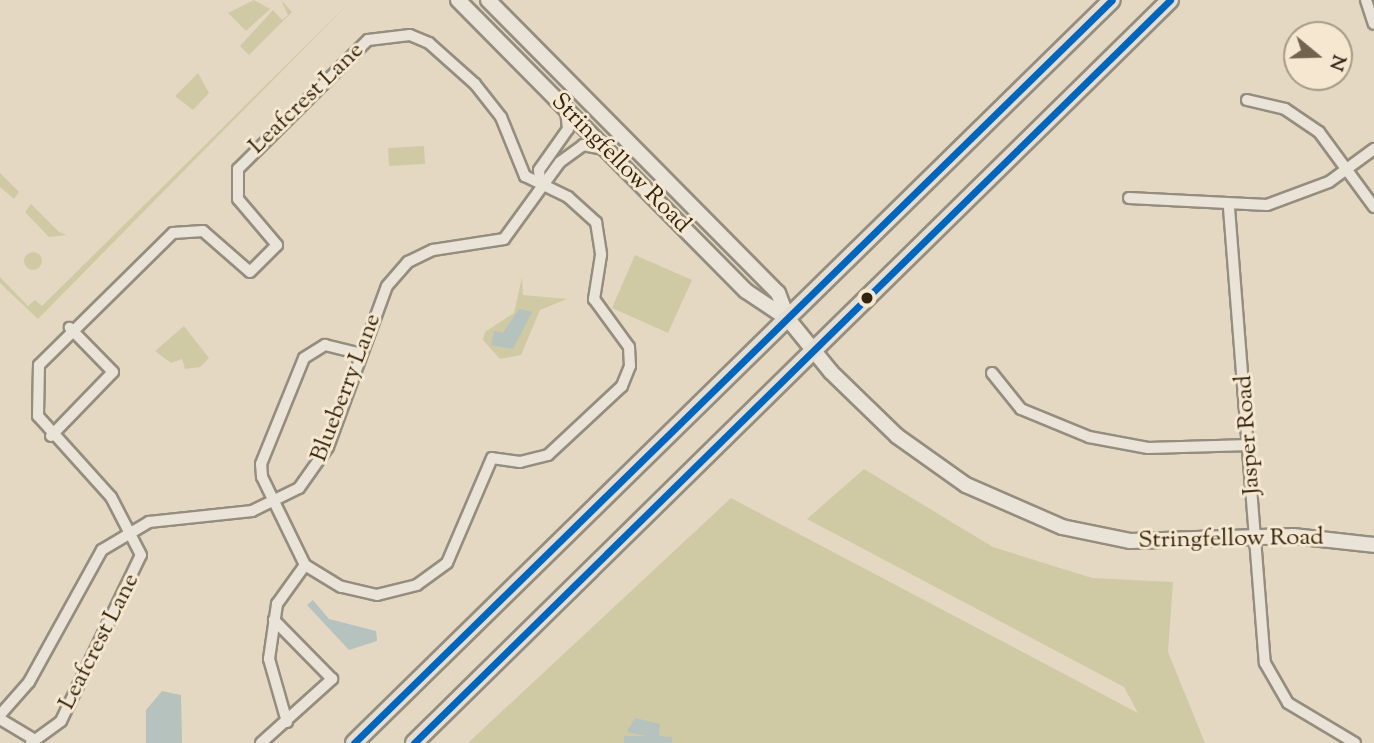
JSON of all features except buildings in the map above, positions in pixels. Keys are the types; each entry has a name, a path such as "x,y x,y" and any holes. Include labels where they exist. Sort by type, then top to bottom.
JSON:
{"highway":[{"path":"354,743 1112,0"},
{"path":"414,743 1170,0"}],"main road":[{"name":"Stringfellow Road","path":"458,0 746,291 788,319"},
{"name":"Stringfellow Road","path":"488,0 778,293 788,319 814,352 912,448 994,501 1062,527 1130,541 1316,537 1374,545"}],"street":[{"path":"1366,0 1374,24"},
{"name":"Leafcrest Lane","path":"1,722 32,741 61,721 139,569 130,530 111,496 51,436 38,416 34,385 39,365 70,328 173,233 204,231 250,272 277,245 238,200 238,169 335,67 388,33 429,43 475,84 501,117 516,165 540,183"},
{"path":"1247,100 1285,109 1319,132 1374,207"},
{"name":"Blueberry Lane","path":"540,183 539,170 568,129 563,106"},
{"name":"Blueberry Lane","path":"272,504 315,471 387,286 408,262 433,250 503,239 526,214 540,183 583,145 612,155"},
{"path":"1129,198 1159,195 1229,208 1292,198 1348,170 1374,149"},
{"path":"361,354 325,345 304,358 261,464 272,504 304,565 341,587 377,595 425,580 447,563 460,540 492,458 520,462 548,455 622,386 629,347 594,299 601,255 596,222 540,183"},
{"name":"Jasper Road","path":"1229,208 1250,445 1263,650 1272,681 1298,712 1355,743"},
{"path":"51,436 113,372 70,328"},
{"path":"992,373 1021,409 1089,437 1148,448 1250,445"},
{"path":"1,722 29,682 88,567 130,530 167,516 272,504"},
{"path":"287,722 269,659 274,620 304,565"},
{"path":"261,743 287,722 331,678 274,620"}],"shaded area":[{"path":"254,0 270,9 246,31 228,13"},
{"path":"281,0 292,12 249,55 240,46 273,10 282,20 288,15"},
{"path":"352,0 38,319 0,283 0,277 28,306 35,300 42,306"},
{"path":"198,73 209,93 193,110 175,96"},
{"path":"424,146 425,164 389,166 388,148"},
{"path":"0,173 19,192 14,199 0,187"},
{"path":"31,204 59,232 67,235 49,237 25,212"},
{"path":"33,252 39,255 42,261 39,267 33,270 27,267 24,261 27,255"},
{"path":"635,255 692,280 668,333 612,308"},
{"path":"522,277 523,295 567,299 540,310 521,355 500,359 483,340 485,332 514,313"},
{"path":"519,309 532,312 513,349 491,345 494,331 503,333"},
{"path":"184,326 209,358 200,367 185,369 182,359 171,363 155,351"},
{"path":"864,469 993,547 1092,578 1173,582 1168,652 1205,743 468,743 731,498 1138,713 1124,687 807,519"},
{"path":"313,600 329,619 376,631 377,641 349,650 307,605"},
{"path":"162,691 181,695 182,743 146,743 146,710"},
{"path":"635,718 660,724 659,736 672,737 672,743 624,743 624,736 647,736 627,732"}],"transit line":[{"path":"354,743 1112,0"},
{"path":"414,743 1170,0"}]}
